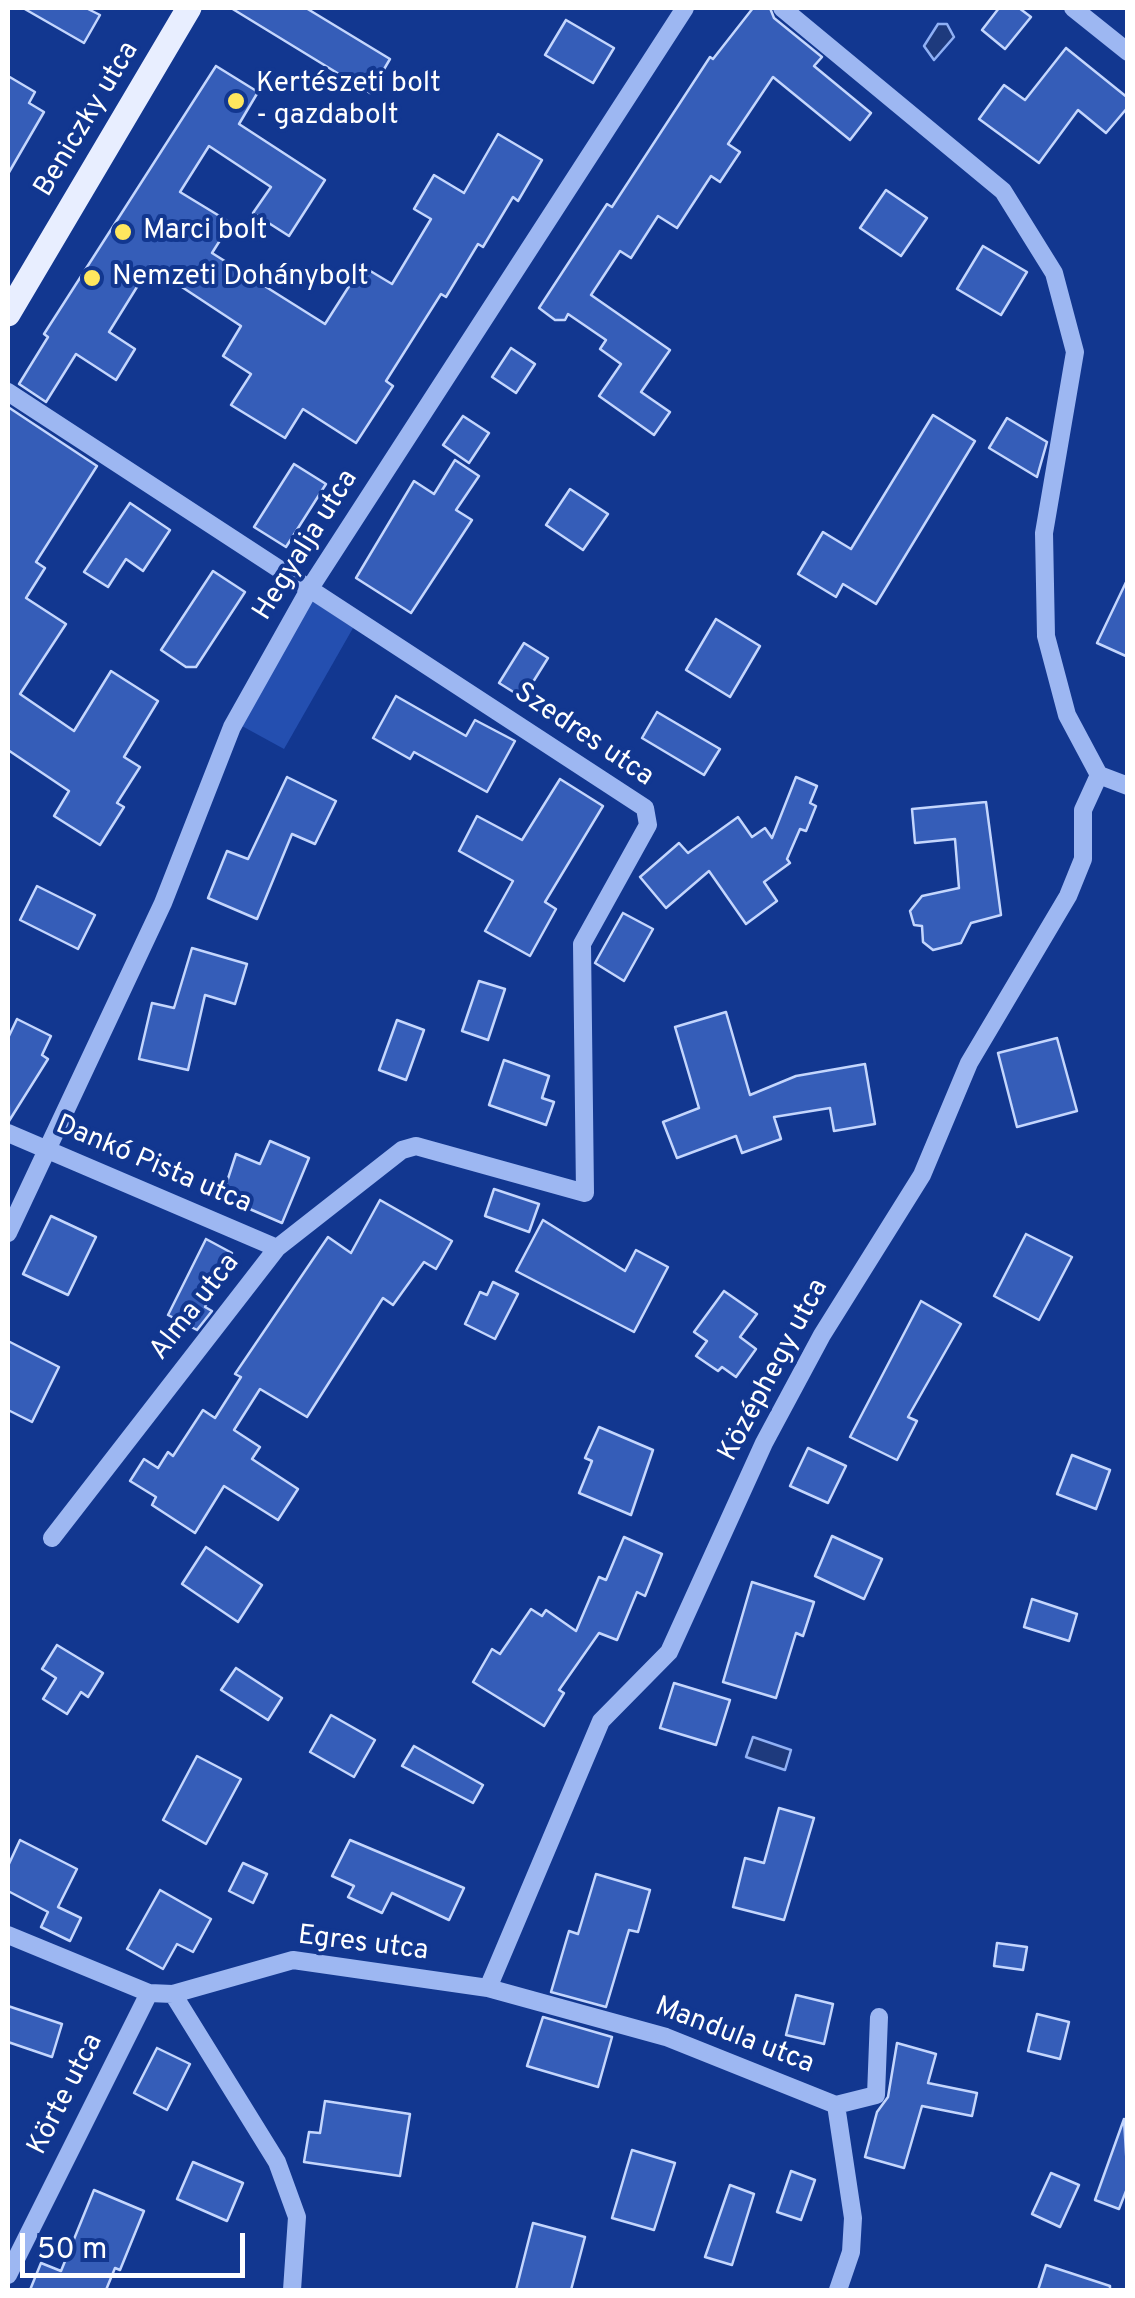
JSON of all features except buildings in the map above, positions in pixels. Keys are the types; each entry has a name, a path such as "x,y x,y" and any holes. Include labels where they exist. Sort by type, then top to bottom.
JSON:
{"main road":[{"name":"Beniczky utca","path":"8,314 189,8"}],"street":[{"name":"Hegyalja utca","path":"8,1233 163,903 232,727 310,588 686,8"},
{"path":"782,8 1003,191 1054,273 1075,352 1044,533 1046,636 1067,716 1098,775 1128,786"},
{"path":"1073,8 1128,52"},
{"name":"Szedres utca","path":"8,392 645,808 648,825 580,950 586,1193 416,1146"},
{"name":"Középhegy utca","path":"488,1988 601,1720 669,1652 764,1443 822,1335 922,1175 969,1062 1068,896 1083,859 1083,810 1098,775"},
{"name":"Dankó Pista utca","path":"8,1133 277,1248"},
{"name":"Alma utca","path":"52,1538 277,1248 402,1150 416,1146"},
{"name":"Egres utca","path":"8,1934 149,1993 173,1994 293,1960 488,1988"},
{"name":"Mandula utca","path":"488,1988 666,2037 836,2105 853,2218 851,2252 838,2290"},
{"name":"Körte utca","path":"8,2275 149,1993"},
{"path":"173,1994 277,2162 297,2217 292,2290"},
{"path":"836,2105 876,2096 878,2017"}],"shaded area":[{"path":"938,24 947,24 954,37 934,60 924,46"},
{"path":"311,600 353,628 284,749 242,726"},
{"path":"753,1737 791,1750 785,1770 746,1757"}],"place":[{"name":"Kertészeti bolt - gazdabolt","path":"236,101"},
{"name":"Marci bolt","path":"123,232"},
{"name":"Nemzeti Dohánybolt","path":"92,278"}]}
